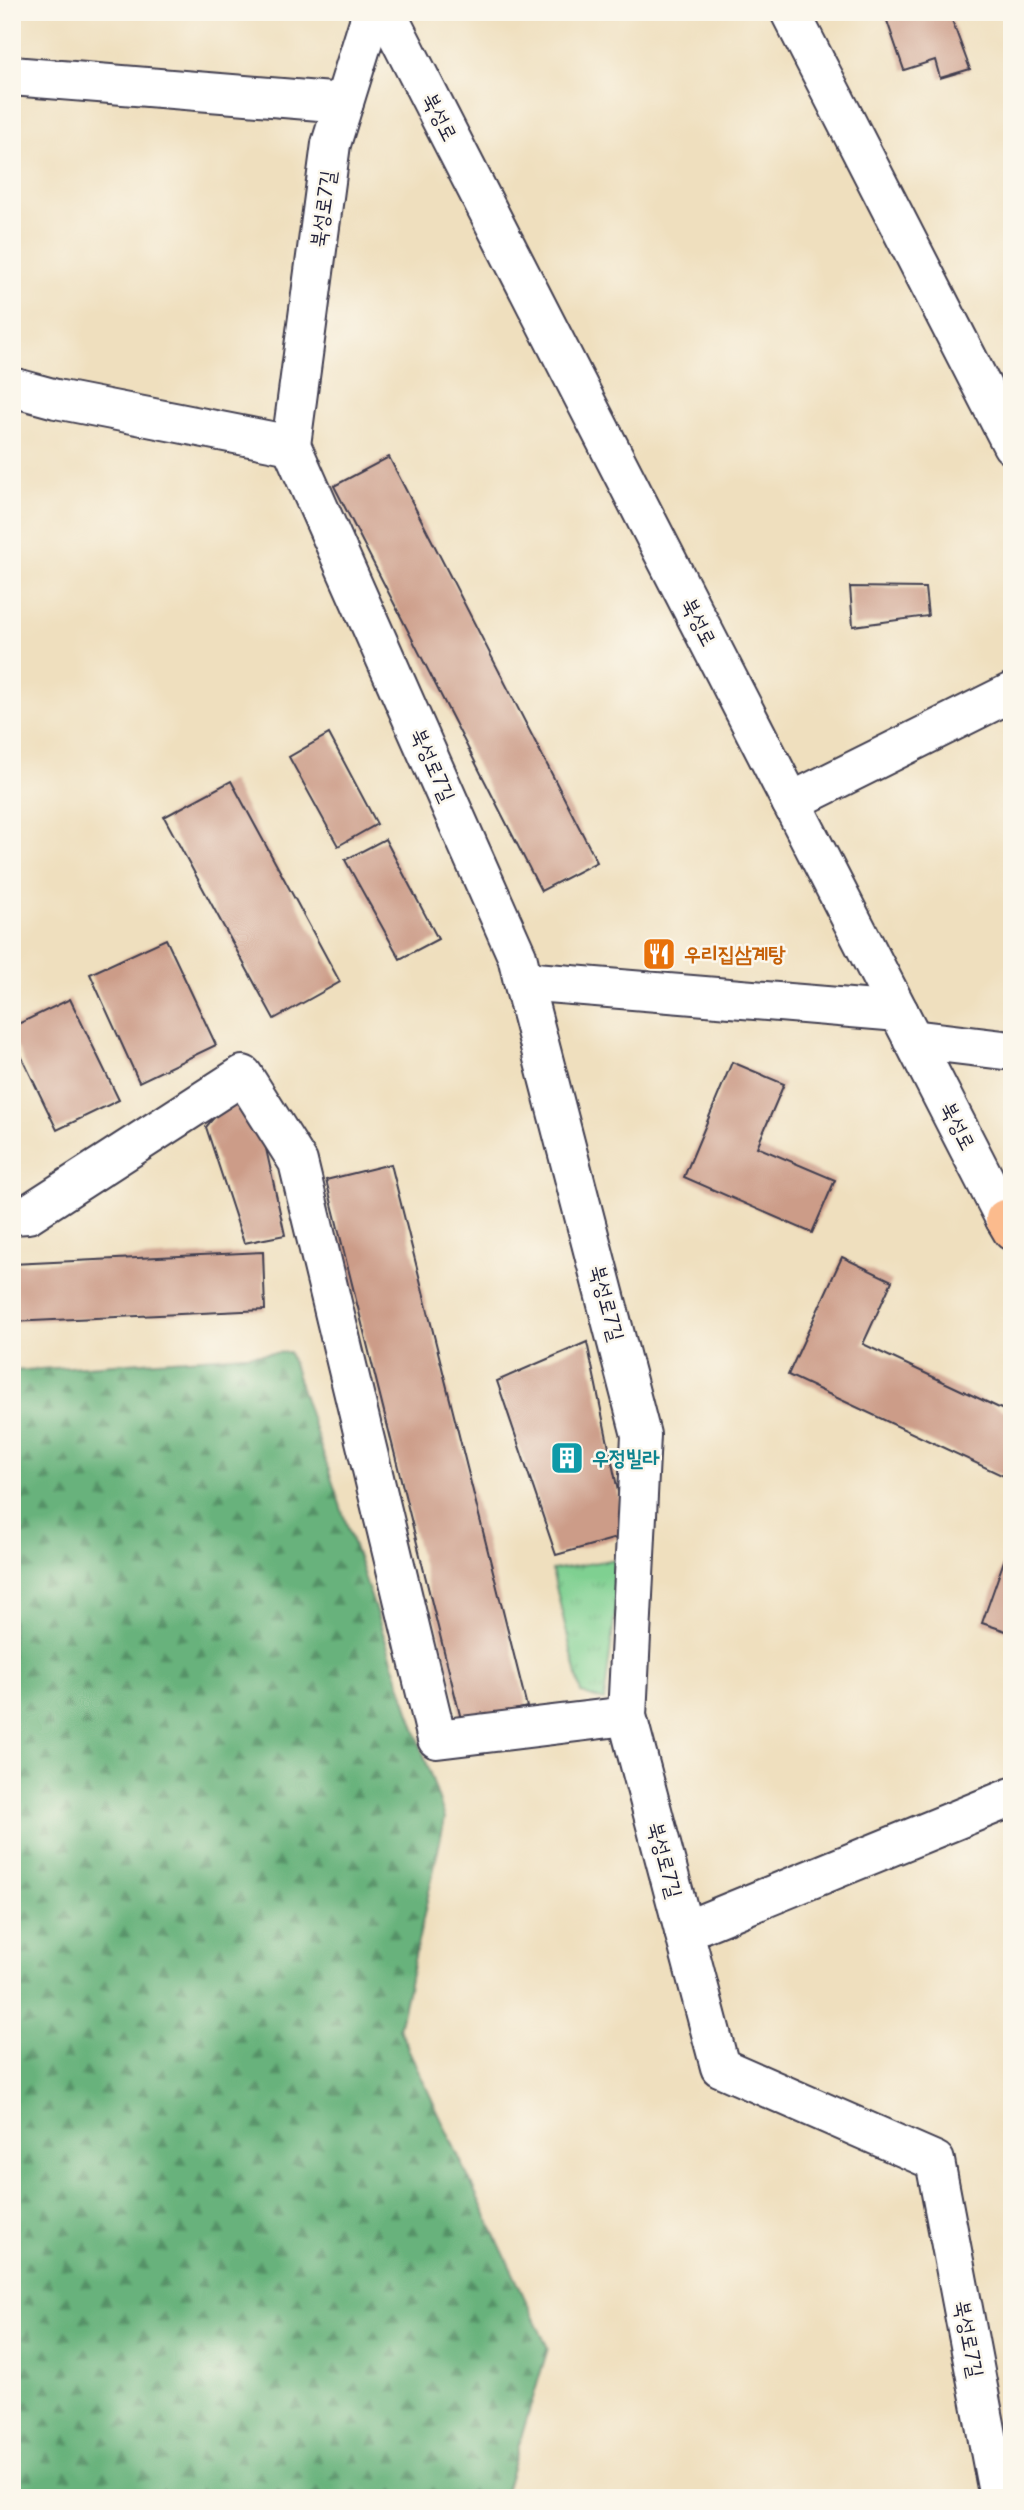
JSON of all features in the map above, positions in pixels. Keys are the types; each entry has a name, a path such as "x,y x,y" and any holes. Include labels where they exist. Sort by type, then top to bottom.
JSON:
{"street":[{"name":"북성로7길","path":"372,12 331,144 291,445 517,956 641,1434 627,1716 720,2067 935,2161 999,2498"},
{"name":"북성로","path":"386,12 1009,1225"},
{"path":"790,12 1012,445"},
{"path":"12,76 344,103"},
{"path":"12,387 56,399 291,445"},
{"path":"791,802 1012,692"},
{"path":"523,981 906,1025 1012,1051"},
{"path":"12,1215 28,1214 243,1075 298,1162 437,1739 627,1716"},
{"path":"684,1931 1012,1797"}],"green space":[{"path":"289,1352 445,1818 399,2029 548,2348 503,2498 12,2498 12,1371"},
{"path":"622,1558 604,1701 581,1693 552,1570"}],"building":[{"path":"884,12 949,12 970,69 940,78 935,60 904,70"},
{"path":"389,457 597,862 541,891 334,486"},
{"path":"850,587 925,588 928,616 853,626"},
{"path":"329,734 377,824 338,846 289,757"},
{"path":"231,781 340,982 274,1019 164,817"},
{"path":"385,839 438,939 400,959 345,860"},
{"path":"166,939 216,1045 139,1082 90,974"},
{"path":"70,999 119,1100 57,1130 12,1037 12,1027"},
{"path":"732,1062 784,1084 757,1147 835,1180 812,1233 684,1177"},
{"path":"232,1096 259,1117 285,1235 244,1243 206,1127"},
{"path":"391,1164 527,1707 462,1723 326,1180"},
{"path":"263,1252 265,1310 12,1322 12,1264"},
{"path":"842,1257 892,1281 863,1344 1012,1414 1010,1479 788,1375"},
{"name":"우정빌라","path":"587,1342 627,1535 556,1555 497,1381"},
{"path":"1012,1541 1012,1633 982,1623"}],"place":[{"name":"우리집삼계탕","path":"659,954"},
{"name":"우정빌라","path":"567,1458"}]}
